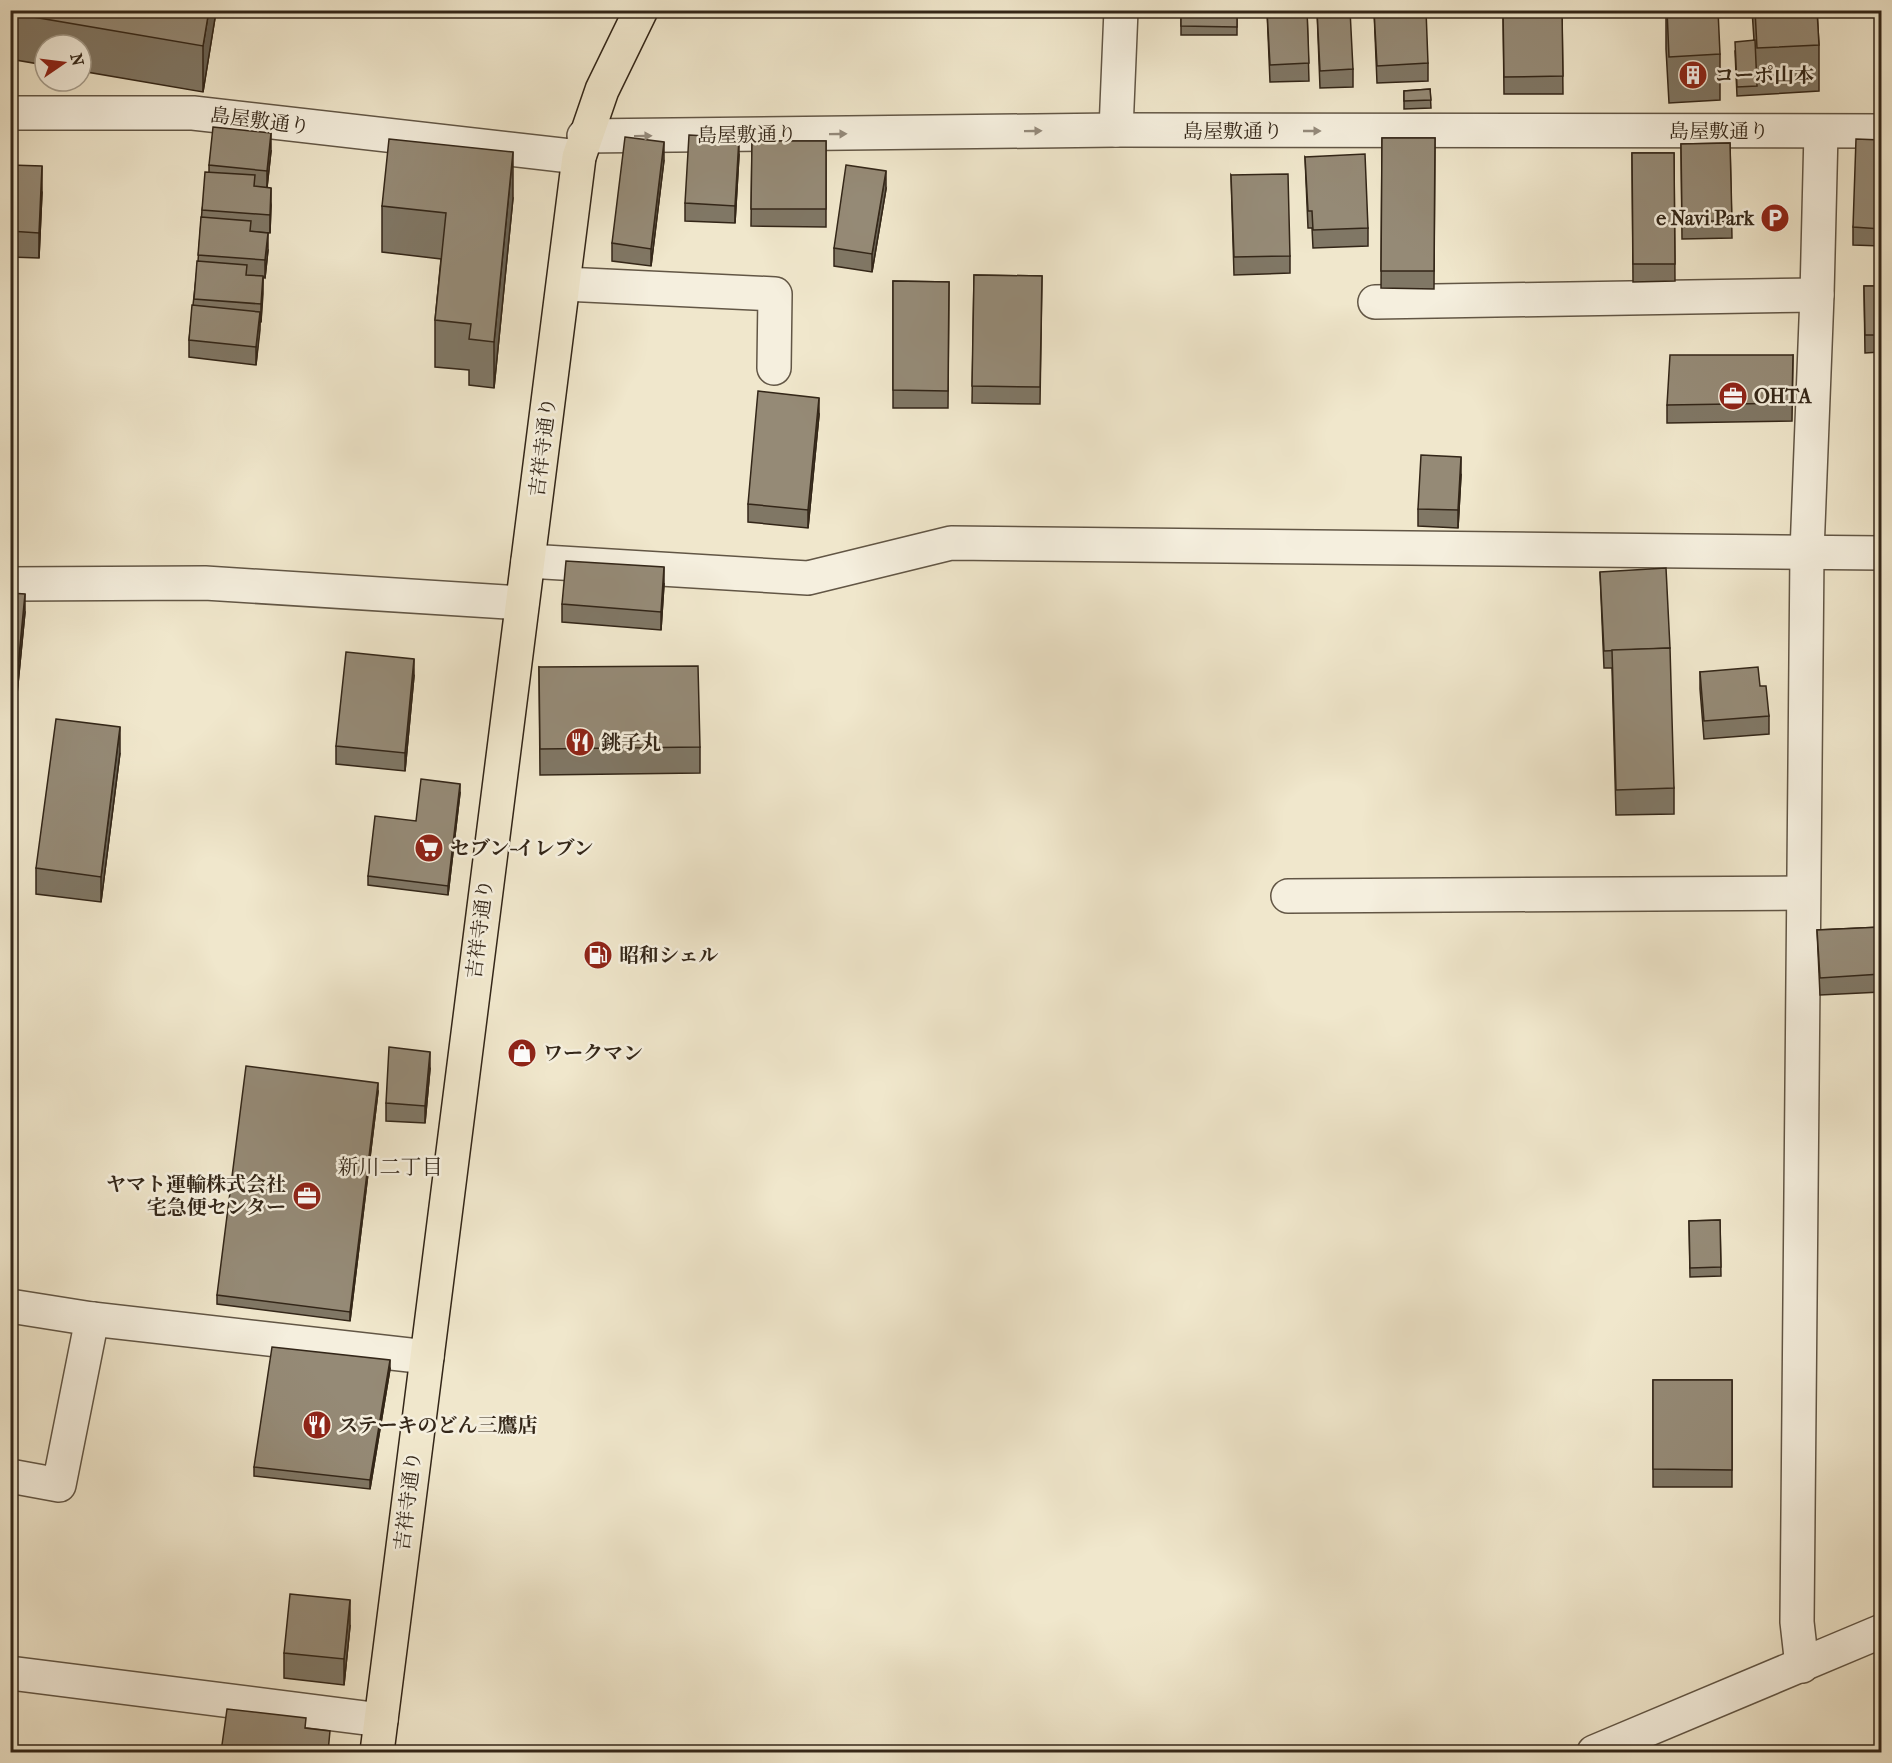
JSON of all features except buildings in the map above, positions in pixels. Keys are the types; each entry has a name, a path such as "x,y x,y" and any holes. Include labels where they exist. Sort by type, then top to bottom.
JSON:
{"main road":[{"name":"吉祥寺通り","path":"377,1752 582,147 602,90 641,10"}],"street":[{"path":"1116,130 1121,10"},
{"name":"島屋敷通り","path":"10,113 193,112 582,147 1116,130 1881,131"},
{"path":"1802,1666 1797,1622 1807,552 1821,132"},
{"path":"564,284 775,294 774,368"},
{"path":"1375,302 1817,295"},
{"path":"528,561 808,578 951,543 1881,553"},
{"path":"10,584 205,583 522,603"},
{"path":"1288,896 1803,893"},
{"path":"10,1306 92,1319 427,1356"},
{"path":"10,1476 59,1485 92,1319"},
{"path":"1594,1752 1881,1631"},
{"path":"10,1673 381,1720"}],"place":[{"name":"コーポ山本","path":"1693,75"},
{"name":"e Navi Park","path":"1775,218"},
{"name":"OHTA","path":"1733,396"},
{"name":"銚子丸","path":"580,742"},
{"name":"セブン-イレブン","path":"429,848"},
{"name":"昭和シェル","path":"598,955"},
{"name":"ワークマン","path":"522,1053"},
{"name":"ヤマト運輸株式会社 宅急便センター","path":"307,1196"},
{"name":"ステーキのどん三鷹店","path":"317,1425"}],"district":[{"name":"新川二丁目","path":"390,1167"}]}
